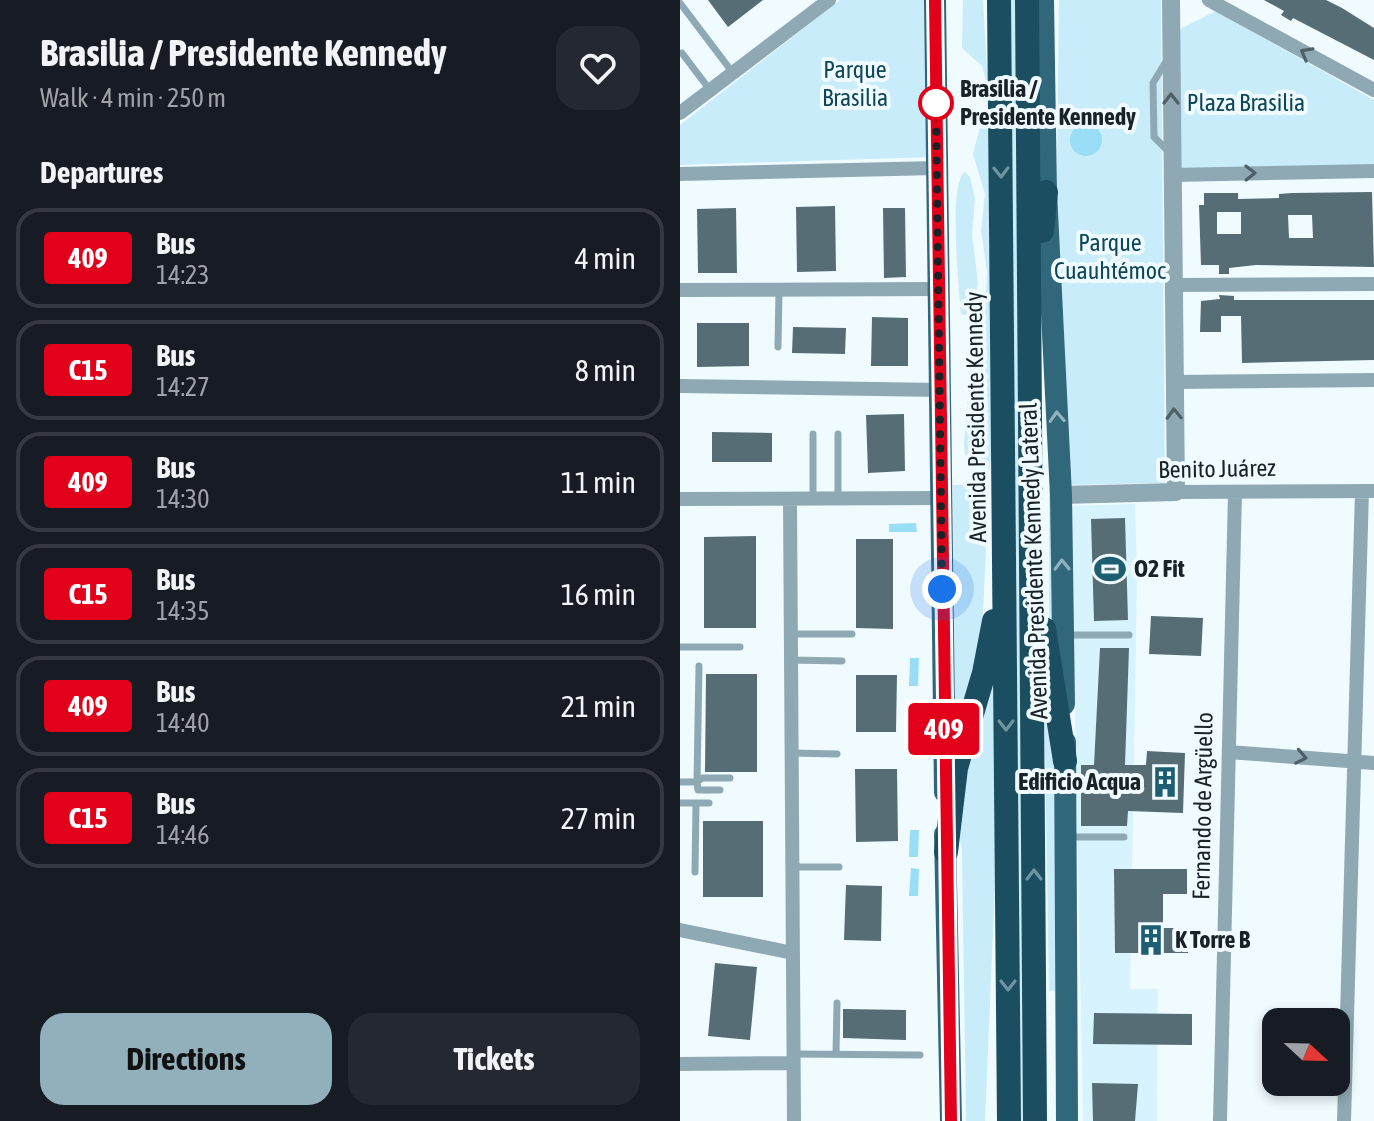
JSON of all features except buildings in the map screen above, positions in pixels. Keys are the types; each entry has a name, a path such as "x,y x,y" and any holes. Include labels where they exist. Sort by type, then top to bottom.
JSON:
{"highway":[{"name":"Avenida Presidente Kennedy","path":"999,0 1009,1121"},
{"path":"1027,0 1035,1121"},
{"path":"1029,385 1046,192"},
{"path":"946,852 956,768 992,637 1005,507"},
{"path":"1031,525 1065,761"}],"main road":[{"path":"935,0 951,1121"},
{"name":"Avenida Presidente Kennedy Lateral","path":"1043,0 1046,192 1061,495 1067,1121"}],"street":[{"path":"1171,0 1176,492"},
{"path":"1209,0 1374,90"},
{"path":"680,113 821,2"},
{"path":"680,174 937,168"},
{"path":"1172,175 1374,171"},
{"path":"1173,285 1374,284"},
{"path":"680,290 939,289"},
{"path":"1174,382 1374,380"},
{"path":"680,386 940,390"},
{"path":"1344,1121 1354,763 1368,491"},
{"name":"Benito Juárez","path":"1061,495 1368,491"},
{"name":"Fernando de Argüello","path":"1220,1121 1235,493"},
{"path":"680,499 941,498"},
{"path":"790,499 794,1121"},
{"path":"1229,752 1279,753 1374,763"},
{"path":"680,930 793,953"},
{"path":"680,1064 794,1058"}],"lane":[{"path":"680,3 733,73"},
{"path":"682,53 710,90"},
{"path":"778,347 779,290"},
{"path":"813,434 813,499"},
{"path":"838,434 838,499"},
{"path":"791,634 852,634"},
{"path":"1063,635 1129,635"},
{"path":"680,647 740,647"},
{"path":"791,660 842,661"},
{"path":"699,666 698,790 720,790"},
{"path":"792,753 837,754"},
{"path":"680,782 730,778"},
{"path":"680,803 709,803"},
{"path":"695,872 696,803"},
{"path":"1064,837 1124,837"},
{"path":"793,867 839,867"},
{"path":"836,1054 837,1003"},
{"path":"794,1058 836,1054 920,1055"}],"shaded area":[{"path":"1135,504 1137,575 1130,989 1158,989 1157,1121 1083,1121 1071,506"}],"green space":[{"name":"Parque Brasilia","path":"840,0 925,0 930,157 680,165 680,125"},
{"path":"963,0 983,0 988,88 982,66 962,48"},
{"path":"1011,0 1017,0 1026,1121 1019,1121"},
{"name":"Parque Cuauhtémoc","path":"1059,0 1161,0 1165,483 1065,485 1056,248"},
{"name":"Plaza Brasilia","path":"1216,11 1374,100 1374,165 1182,169 1180,29"},
{"path":"991,108 993,426 990,469 970,470 966,464 964,444 969,383 967,348 985,320 987,272 981,230 985,194 973,154 984,112"},
{"path":"965,172 970,177 975,199 972,234 978,283 973,314 967,316 961,314 956,238 957,195"},
{"path":"953,485 989,485 982,635 954,739"},
{"path":"1049,489 1055,489 1053,665 1049,615"},
{"path":"994,653 995,884 985,1121 966,1121 962,849 958,800 966,750"},
{"path":"1044,693 1054,726 1056,991 1049,991"}],"water":[{"path":"1086,124 1097,129 1102,140 1097,151 1086,156 1075,151 1070,140 1075,129"},
{"path":"916,523 917,532 889,532 889,524"},
{"path":"910,658 919,658 918,686 909,686"},
{"path":"910,830 919,830 918,857 909,857"},
{"path":"911,868 919,869 918,896 909,896"}],"bus line":[{"name":"409","path":"935,0 951,1121"}],"place":[{"name":"Brasilia / Presidente Kennedy","path":"936,103"},
{"name":"O2 Fit","path":"1110,569"},
{"name":"Edificio Acqua","path":"1165,782"},
{"name":"K Torre B","path":"1151,940"}],"route":[{"path":"936,103 942,589"}]}
